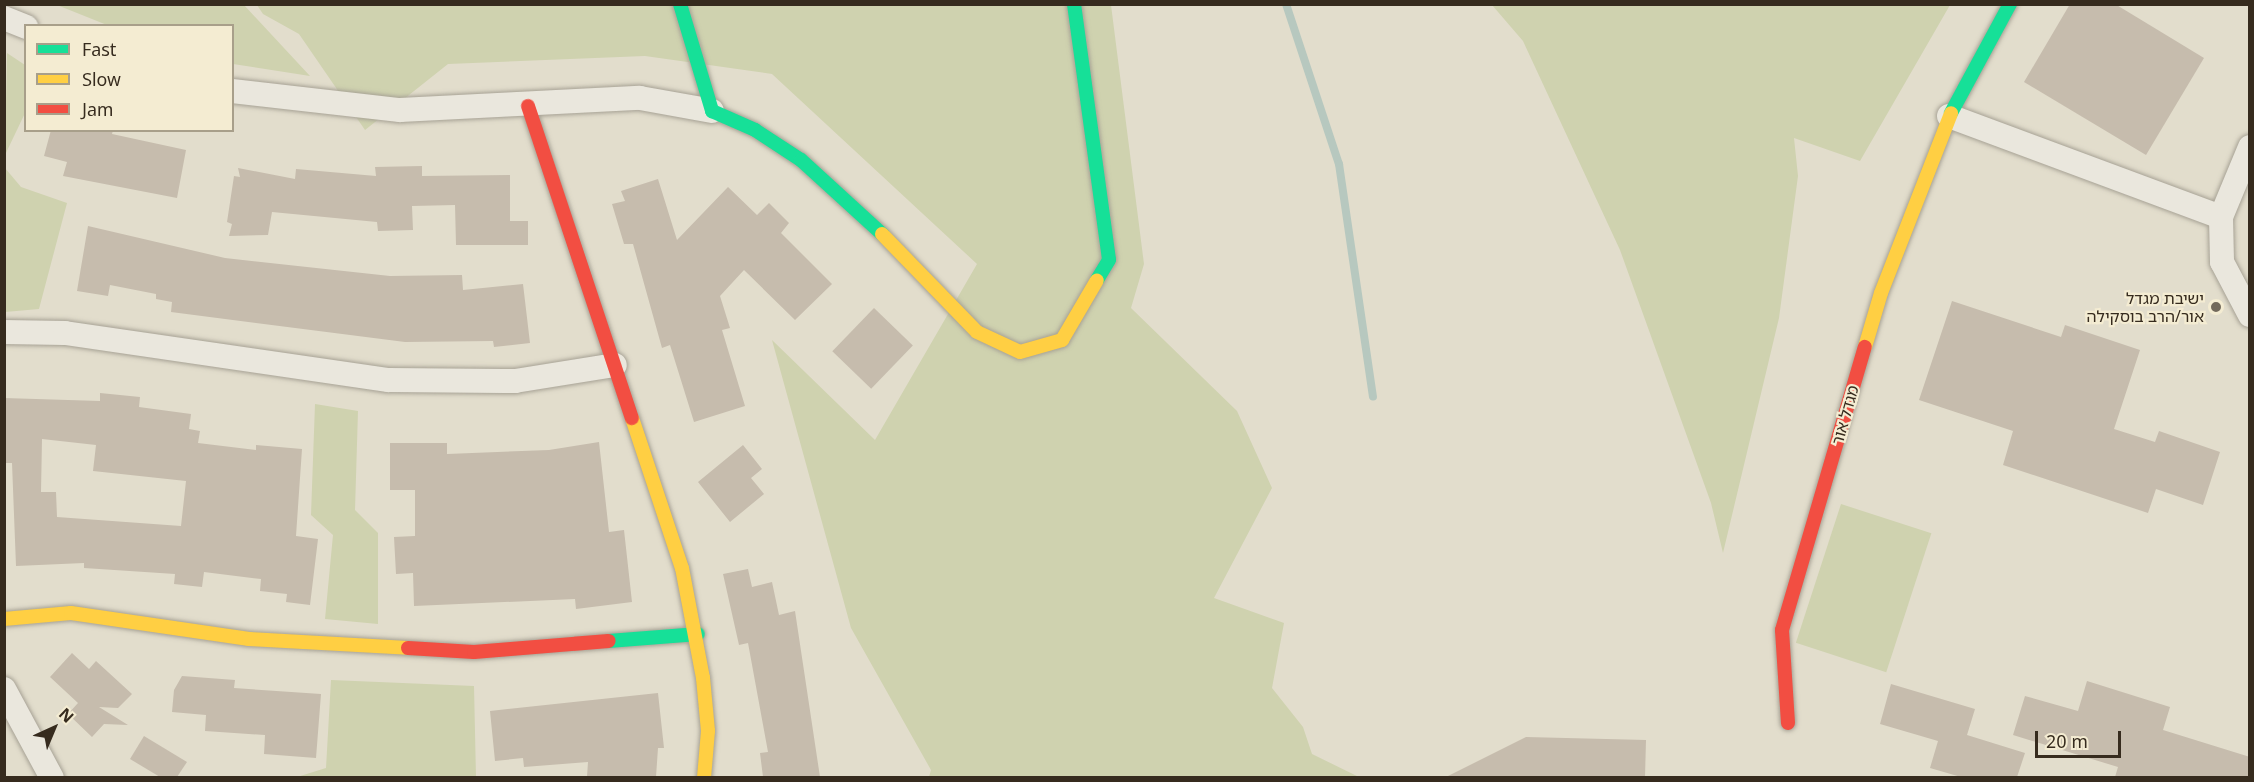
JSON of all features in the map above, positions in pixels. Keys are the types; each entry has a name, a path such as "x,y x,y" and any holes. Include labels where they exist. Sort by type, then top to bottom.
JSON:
{"street":[{"path":"680,4 712,111"},
{"path":"234,91 400,110 528,106 640,98 712,111 755,130 801,160 842,194 977,332 1020,352 1062,340 1109,260 1074,4"},
{"name":"מגדל אור","path":"1788,723 1782,630 1881,293 1949,116 2010,4"},
{"path":"4,18 24,26"},
{"path":"528,106 667,520 698,634 708,731 704,777"},
{"path":"1949,116 2221,217"},
{"path":"2250,147 2221,217 2222,262 2250,315"},
{"path":"4,332 65,333 285,368 389,380 515,381 615,365"},
{"path":"4,619 71,613 249,639 474,652 698,634"},
{"path":"4,689 52,777"}],"green space":[{"path":"57,5 244,5 310,76 234,64 234,24 104,24"},
{"path":"257,5 1111,5 1144,264 1131,308 1237,411 1272,488 1214,598 1284,623 1272,688 1303,727 1312,754 1359,777 929,777 931,770 851,628 772,340 875,440 977,264 772,74 645,56 448,64 365,130 299,34 263,14"},
{"path":"1492,5 1950,5 1860,161 1794,138 1798,176 1779,318 1723,553 1711,503 1620,250 1523,41"},
{"path":"7,53 24,64 24,115 5,155"},
{"path":"5,168 21,187 67,203 39,309 5,312"},
{"path":"315,404 358,411 355,510 378,533 378,624 325,619 333,535 311,515"},
{"path":"1841,504 1931,533 1886,672 1796,643"},
{"path":"331,680 474,686 476,777 297,777 326,768"}],"building":[{"path":"2070,4 2115,4 2204,58 2146,155 2024,82"},
{"path":"50,132 112,132 112,134 186,150 177,198 63,176 67,162 44,156"},
{"path":"422,166 422,176 510,175 510,221 528,221 528,245 456,245 455,205 412,206 413,230 378,231 377,222 272,212 268,235 229,236 232,224 227,222 234,176 240,177 238,168 295,179 296,169 376,176 375,167"},
{"path":"658,179 677,240 728,187 757,215 769,203 789,223 781,233 832,284 795,320 744,270 720,296 730,328 722,330 745,406 694,422 670,345 662,348 633,244 624,244 612,204 625,201 621,191"},
{"path":"88,226 225,258 390,276 462,275 463,290 523,284 530,343 494,347 493,341 405,342 171,312 172,302 156,299 156,294 110,285 108,296 77,291"},
{"path":"1952,301 2061,337 2065,325 2140,350 2114,429 2155,442 2159,431 2220,452 2203,505 2156,489 2148,513 2003,465 2013,431 1919,400"},
{"path":"874,308 913,346 871,389 832,351"},
{"path":"100,393 140,397 139,407 191,414 189,429 200,431 198,443 256,450 256,445 302,449 296,536 318,539 310,605 286,602 287,594 260,591 261,579 204,572 202,587 174,584 175,574 84,568 84,563 16,566 12,463 4,463 4,398 100,401","holes":["42,439 96,445 93,471 186,481 181,526 57,517 56,492 41,492"]},
{"path":"599,442 609,532 624,530 632,602 576,609 575,599 414,606 413,573 396,574 394,537 415,536 415,490 390,490 390,443 447,443 447,454 549,450"},
{"path":"743,445 762,469 751,478 764,494 730,522 698,482"},
{"path":"748,569 752,587 772,582 779,615 795,611 820,777 763,777 760,753 768,752 748,643 739,645 723,574"},
{"path":"72,653 89,669 96,661 132,694 118,708 99,707 128,725 104,724 92,737 68,714 78,703 50,677"},
{"path":"182,676 235,680 234,688 321,694 316,758 264,754 265,735 205,731 206,715 172,712 174,690"},
{"path":"2087,681 2170,707 2163,730 2250,757 2250,777 2115,777 2118,767 2013,735 2025,696 2078,711"},
{"path":"1891,684 1975,709 1967,735 2025,753 2017,777 1961,777 1930,768 1938,741 1880,724"},
{"path":"658,693 664,748 658,748 656,777 587,777 588,762 524,767 523,758 495,761 490,711"},
{"path":"144,736 187,762 177,777 160,777 130,759"},
{"path":"1526,737 1646,740 1645,777 1446,777"}],"waterway":[{"path":"1286,4 1339,164 1373,397"}],"traffic: fast":[{"path":"680,4 712,111 755,130 801,160 882,234"},
{"path":"1074,4 1109,260 1097,280"},
{"path":"1951,113 2010,4"},
{"path":"609,641 698,634"}],"traffic: slow":[{"path":"1865,347 1881,293 1951,113"},
{"path":"882,234 977,332 1020,352 1062,340 1097,280"},
{"path":"632,418 682,568 703,678 708,731 704,778"},
{"path":"4,619 71,613 249,639 408,648"}],"traffic: jam":[{"path":"528,106 632,418"},
{"path":"1788,723 1782,630 1865,347"},
{"path":"408,648 474,652 609,641"}],"place":[{"name":"ישיבת מגדל אור/הרב בוסקילה","path":"2216,307"}]}
